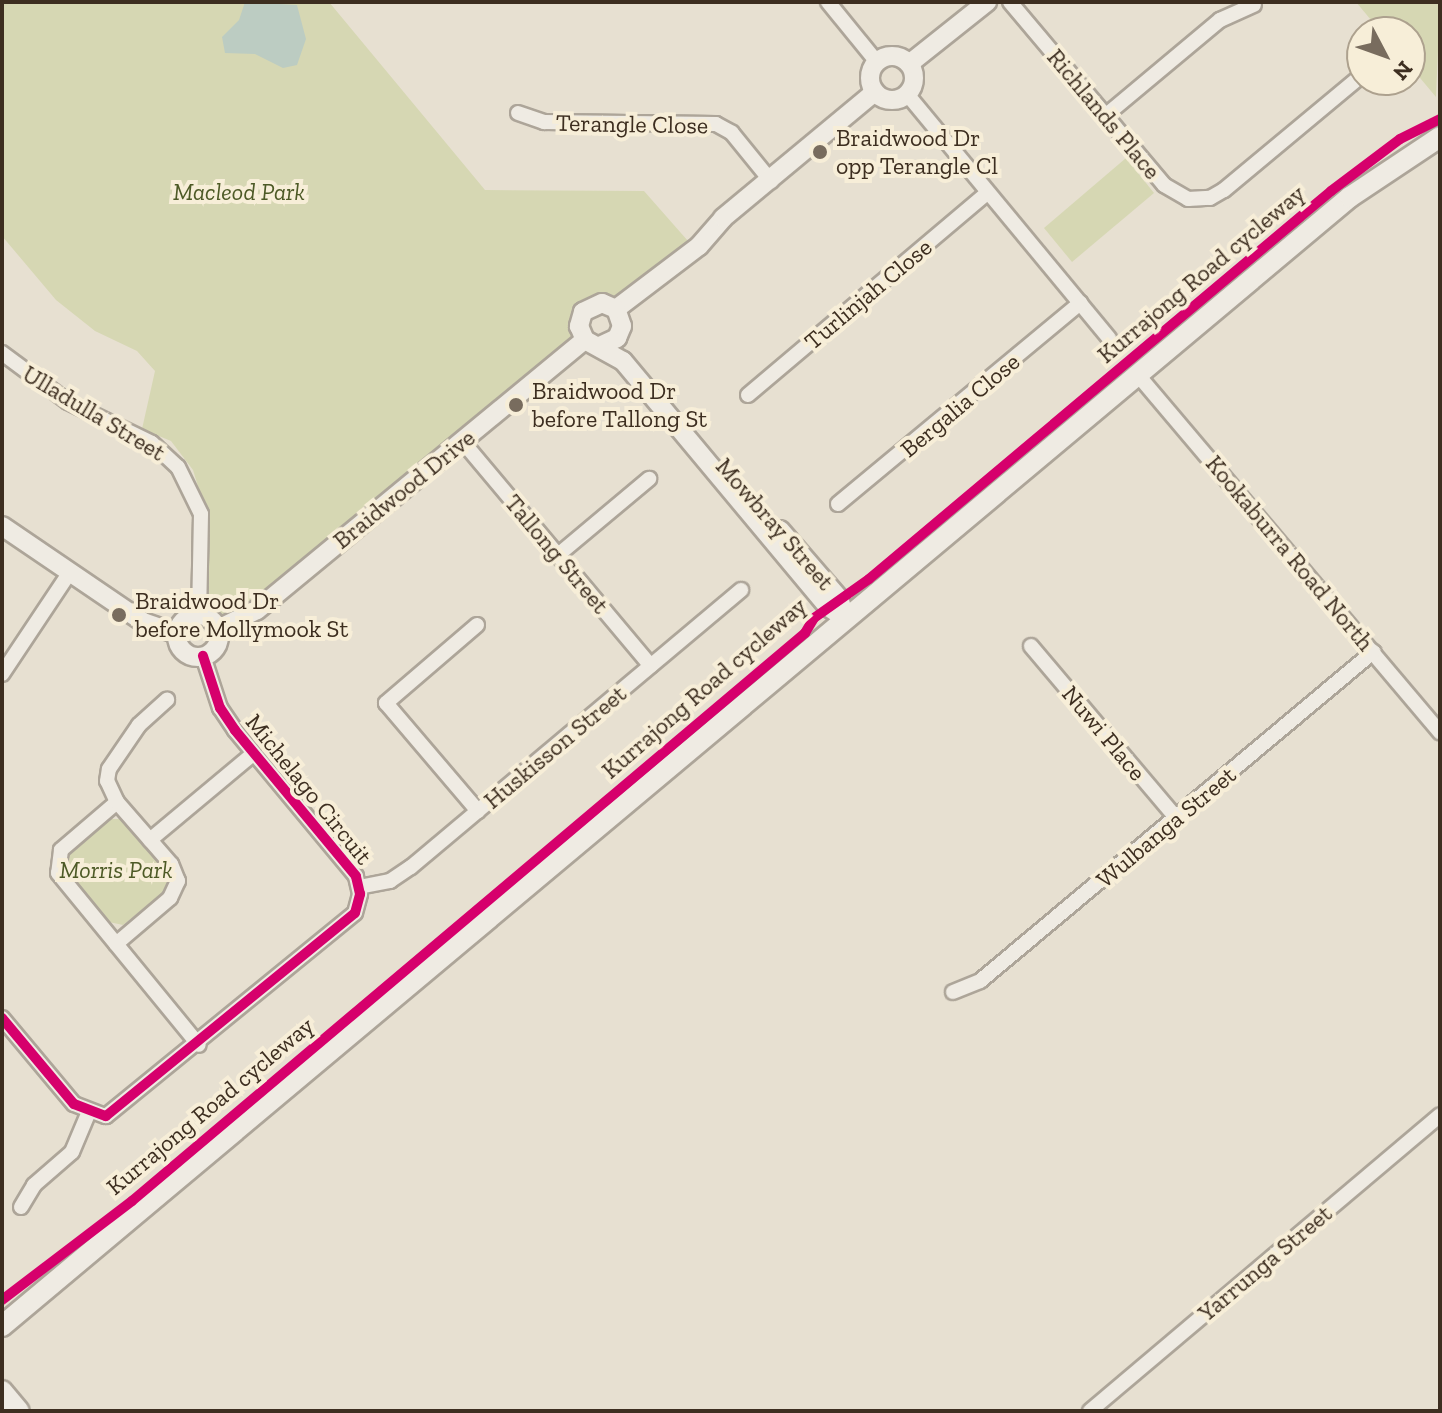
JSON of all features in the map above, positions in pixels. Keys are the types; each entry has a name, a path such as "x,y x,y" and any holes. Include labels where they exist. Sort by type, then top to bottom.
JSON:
{"main road":[{"path":"2,1326 1350,197 1440,137"},
{"path":"2,1391 19,1411"}],"street":[{"path":"828,2 877,62"},
{"path":"909,64 987,2"},
{"name":"Richlands Place","path":"1010,2 1164,185 1183,197 1205,199 1224,190 1346,88"},
{"path":"1105,116 1220,20 1254,5"},
{"path":"890,56 909,64 914,76 907,94 887,99 875,92 870,80 877,62 890,56"},
{"path":"616,309 694,250 723,218 875,92"},
{"path":"907,94 1109,338"},
{"name":"Terangle Close","path":"518,113 544,122 716,124 732,133 771,181"},
{"name":"Turlinjah Close","path":"748,395 987,193"},
{"path":"595,303 616,309 620,332 592,343 579,326 583,312 595,303"},
{"name":"Bergalia Close","path":"838,504 1080,303"},
{"name":"Mowbray Street","path":"620,332 638,362 839,598 845,618"},
{"name":"Mowbray Street","path":"592,343 623,361 828,607 845,618"},
{"name":"Braidwood Drive","path":"218,629 257,610 463,442 592,343"},
{"name":"Ulladulla Street","path":"2,353 68,402 152,443 178,467 201,514 199,615"},
{"name":"Kookaburra Road North","path":"1138,375 1440,732"},
{"name":"Tallong Street","path":"463,442 651,666"},
{"path":"558,555 649,479"},
{"path":"2,526 143,622 177,634"},
{"path":"2,674 70,572"},
{"name":"Huskisson Street","path":"359,887 396,878 741,590"},
{"path":"199,615 218,629 218,643 203,656 182,650 177,634 187,619 199,615"},
{"path":"477,625 386,703 478,811"},
{"name":"Nuwi Place","path":"1031,646 1177,819"},
{"name":"Wulbanga Street","path":"953,992 980,981 1373,652"},
{"name":"Michelago Circuit","path":"88,1114 116,1112 199,1045 351,917 359,887 348,865 253,754 220,708 203,656"},
{"path":"116,944 177,887 175,870 117,802 109,787 109,769 148,713 167,700"},
{"path":"150,840 253,754"},
{"path":"117,802 56,860 61,879 199,1045"},
{"path":"2,1018 88,1114 72,1152 34,1185 21,1207"},
{"path":"2,1046 16,1034"},
{"name":"Yarrunga Street","path":"1090,1411 1440,1115"}],"green space":[{"name":"Macleod Park","path":"2,2 329,2 485,190 644,191 688,241 616,296 582,302 573,316 571,338 446,448 386,489 236,614 220,616 208,609 208,519 193,470 171,441 142,429 155,371 137,351 95,331 56,300 2,236"},
{"path":"1356,2 1440,2 1436,97 1426,85 1426,16 1368,16"},
{"path":"1126,158 1154,193 1072,262 1044,228"},
{"name":"Morris Park","path":"107,819 123,819 168,872 169,888 123,925 109,922 64,868 65,855"}],"shaded area":[{"path":"245,2 297,5 306,39 297,65 283,68 255,54 225,53 222,37 239,20"}],"cycle path":[{"name":"Kurrajong Road cycleway","path":"2,1300 132,1201 805,633 814,618 869,579 1331,191 1400,139 1440,119"},
{"path":"2,1018 74,1104 106,1116 355,913 360,894 356,876 235,730 220,708 203,656"}],"place":[{"name":"Braidwood Dr opp Terangle Cl","path":"820,152"},
{"name":"Braidwood Dr before Tallong St","path":"516,405"},
{"name":"Braidwood Dr before Mollymook St","path":"119,615"}]}
